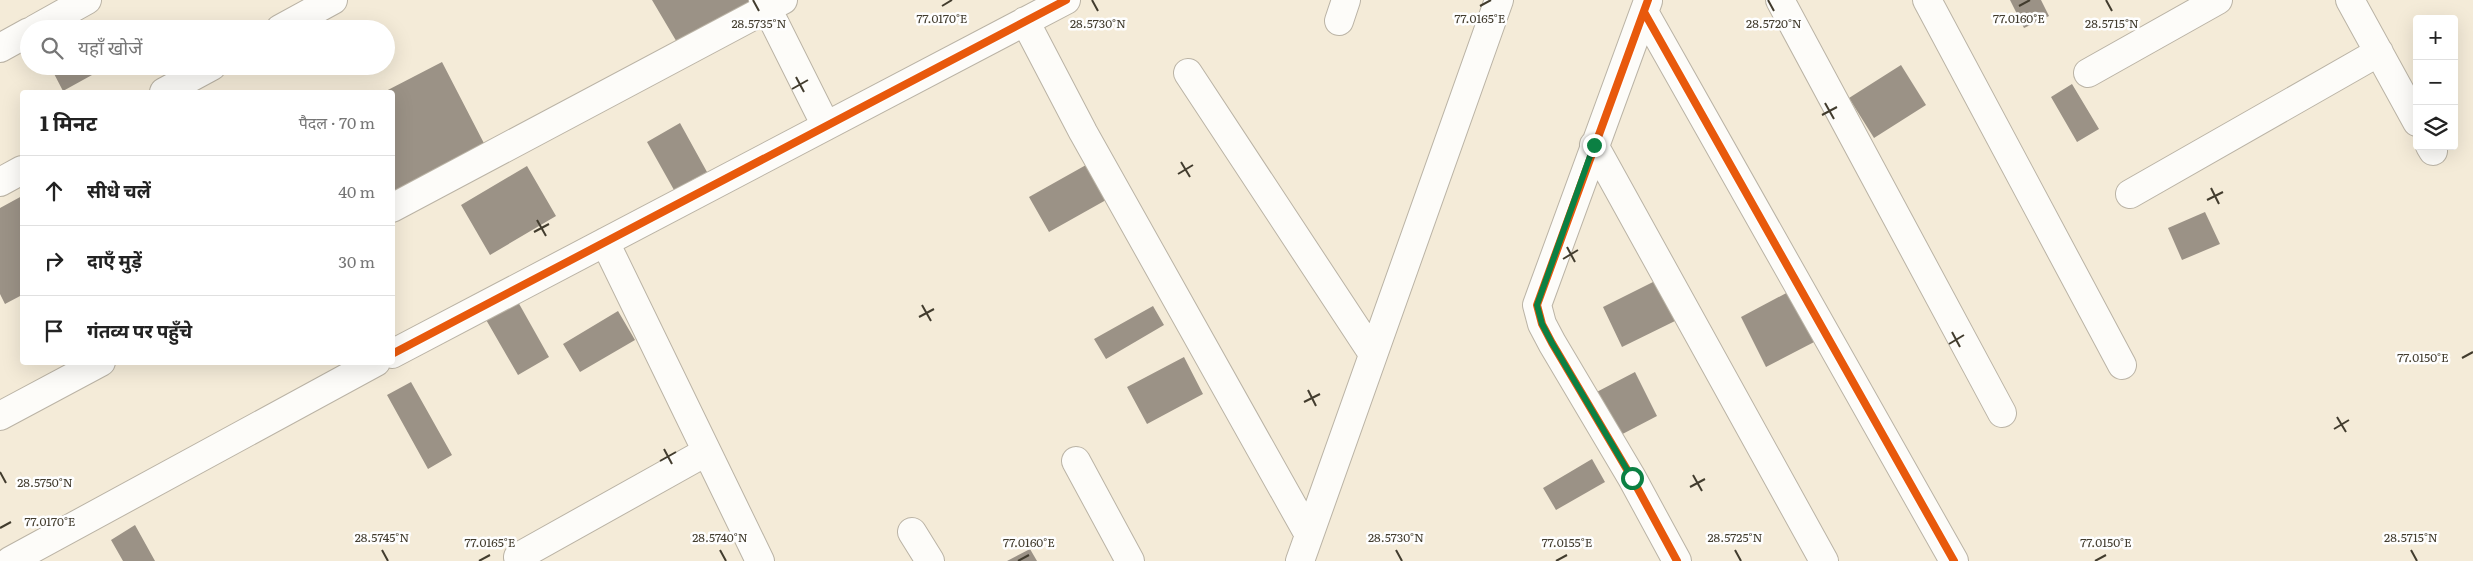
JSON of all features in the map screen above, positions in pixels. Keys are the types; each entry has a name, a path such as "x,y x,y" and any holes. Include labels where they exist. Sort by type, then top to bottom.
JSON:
{"street":[{"path":"51,20 87,0"},
{"path":"296,20 333,0"},
{"path":"395,352 1066,0"},
{"path":"1300,561 1499,0"},
{"path":"1780,0 2002,413"},
{"path":"1927,0 2122,365"},
{"path":"2088,73 2218,0"},
{"path":"2350,0 2413,115"},
{"path":"395,206 771,3 826,126"},
{"path":"1646,6 1537,305 1542,324 1552,343 1632,478 1677,561"},
{"path":"1646,6 1954,561"},
{"path":"1025,21 1083,132 1309,535"},
{"path":"0,48 20,37"},
{"path":"2130,194 2379,52"},
{"path":"1188,73 1373,354"},
{"path":"168,90 195,75"},
{"path":"1594,145 1824,561"},
{"path":"0,182 20,171"},
{"path":"604,242 760,561"},
{"path":"0,416 95,365"},
{"path":"10,561 370,365"},
{"path":"518,557 706,452"},
{"path":"1076,461 1130,561"},
{"path":"912,532 930,561"}],"building":[{"path":"652,0 754,0 678,44"},
{"path":"2010,0 2041,0 2049,16 2024,28"},
{"path":"442,62 489,153 395,202 395,90 388,90"},
{"path":"1901,65 1926,105 1874,138 1849,98"},
{"path":"55,75 92,75 65,90 62,90"},
{"path":"2072,84 2099,129 2077,142 2051,97"},
{"path":"680,123 707,172 674,190 647,142"},
{"path":"1086,165 1106,200 1049,232 1029,197"},
{"path":"527,166 556,216 490,255 461,205"},
{"path":"20,197 20,296 5,304 0,294 0,208"},
{"path":"2205,212 2220,244 2182,260 2168,228"},
{"path":"1655,281 1675,321 1622,347 1603,307"},
{"path":"1792,290 1818,340 1766,367 1741,317"},
{"path":"513,293 549,357 518,375 481,311"},
{"path":"1153,306 1164,325 1106,359 1094,339"},
{"path":"618,311 635,340 580,372 563,344"},
{"path":"1184,357 1203,394 1147,424 1127,387"},
{"path":"1635,372 1657,416 1611,440 1589,396"},
{"path":"411,382 452,455 428,469 387,395"},
{"path":"1592,459 1605,482 1556,510 1543,488"},
{"path":"135,525 155,561 123,561 111,540"},
{"path":"1030,549 1037,561 1007,561"}],"cycle path":[{"path":"395,352 1066,0"},
{"path":"1648,0 1537,305 1542,324 1552,343 1632,478 1677,561"},
{"path":"1644,12 1954,561"}],"route":[{"path":"1594,145 1537,305 1542,324 1552,343 1632,478"}]}
